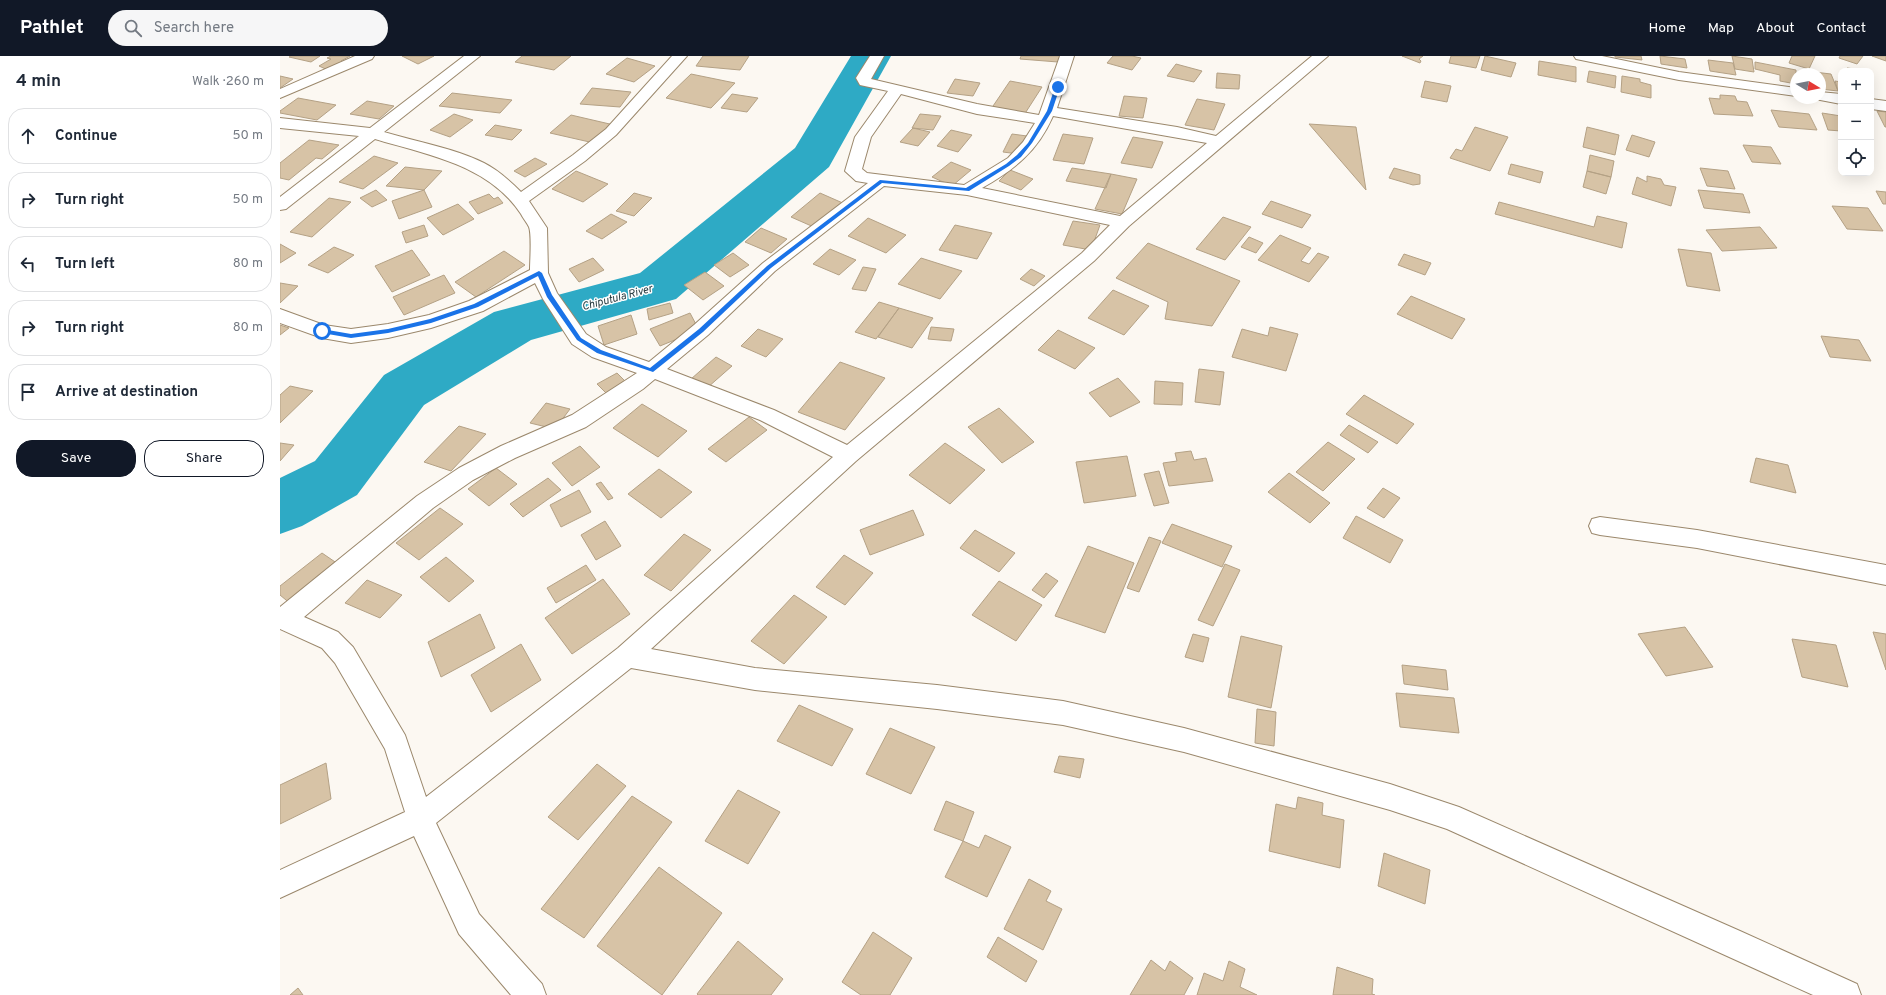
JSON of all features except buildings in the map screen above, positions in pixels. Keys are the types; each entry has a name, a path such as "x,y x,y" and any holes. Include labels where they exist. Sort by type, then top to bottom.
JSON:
{"street":[{"path":"280,94 367,56"},
{"path":"280,205 371,133 473,56"},
{"path":"520,200 579,158 611,132 680,56"},
{"path":"877,56 863,78 865,82 977,109 1177,132 1219,141"},
{"path":"967,190 1007,165 1019,156 1030,143 1046,116 1067,56"},
{"path":"280,884 420,818 627,656 849,455 1088,257 1123,222 1321,56"},
{"path":"1581,56 1679,76 1790,91"},
{"path":"897,89 863,137 853,171 862,177 881,181 967,190 1123,222"},
{"path":"1826,97 1838,99"},
{"path":"1874,104 1886,106"},
{"path":"280,123 371,133 449,156 479,167 502,183 520,200 538,228 539,273 549,295 579,339 599,352 651,370 767,415 849,455"},
{"path":"531,995 469,924 420,818 396,744 344,655 330,640 283,618 425,502 466,474 508,452 585,417 636,384 701,330 769,267 881,181"},
{"path":"280,316 322,331 351,336 388,331 431,321 476,306 539,273"},
{"path":"1600,526 1697,539 1886,575"},
{"path":"627,656 755,679 937,697 1063,713 1184,740 1382,795 1450,816 1730,940 1846,995"}],"waterway":[{"name":"Chiputula River","path":"280,508 336,478 404,390 513,326 658,286 813,157 871,56"}],"route":[{"path":"322,331 351,336 388,331 431,321 476,306 539,273 549,295 579,339 599,352 651,370 701,330 769,267 881,181 967,190 1007,165 1019,156 1030,143 1049,111 1058,87"}]}
